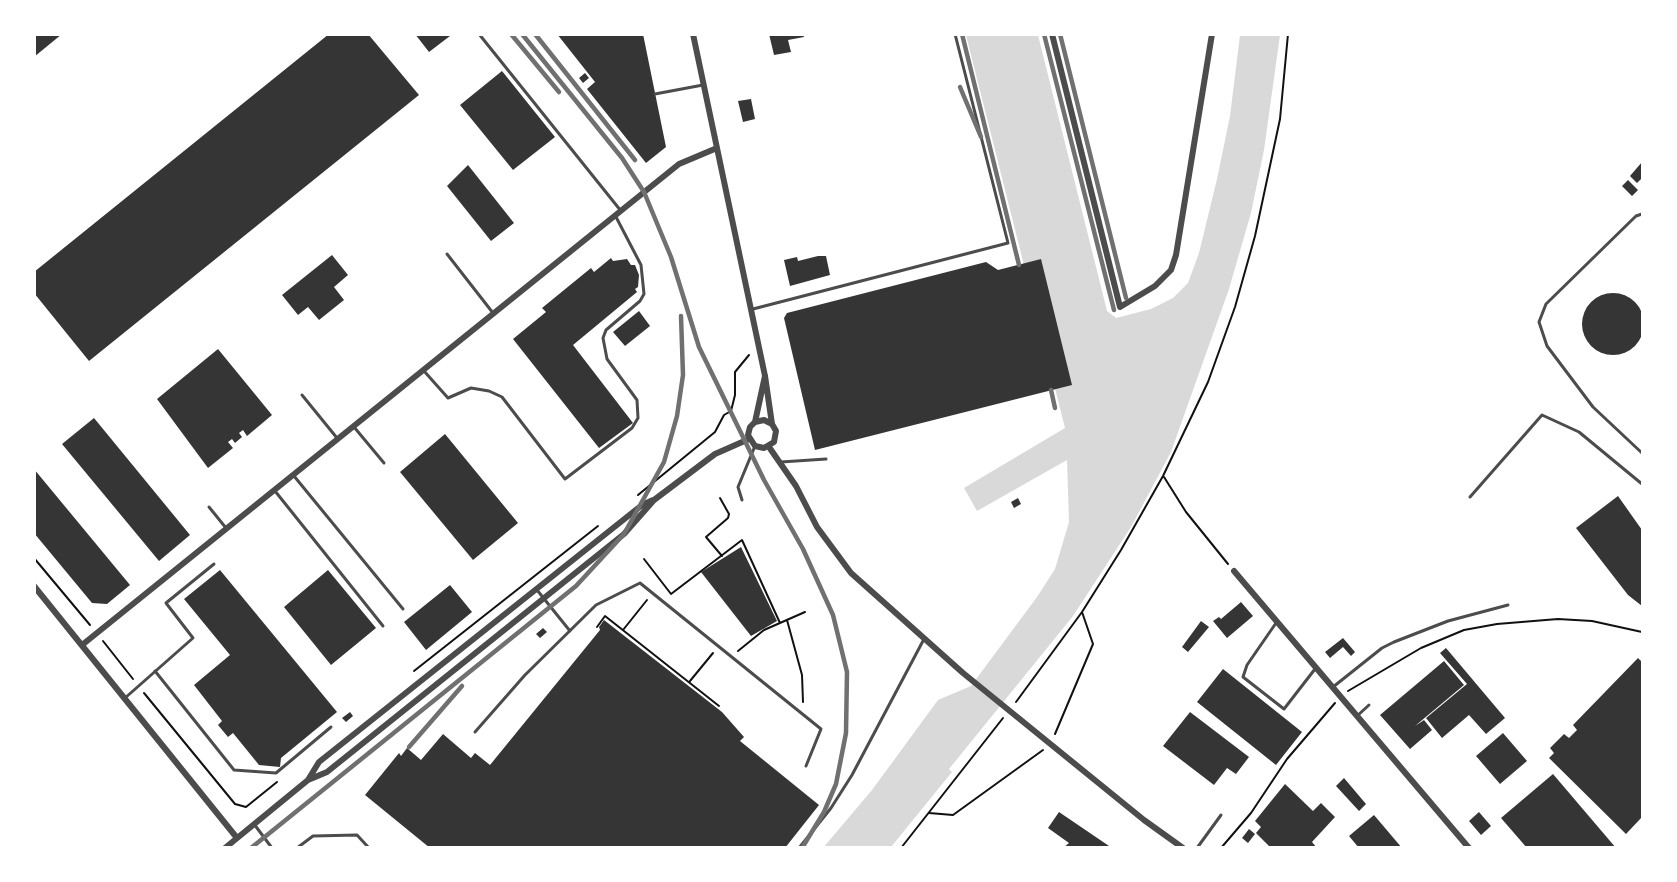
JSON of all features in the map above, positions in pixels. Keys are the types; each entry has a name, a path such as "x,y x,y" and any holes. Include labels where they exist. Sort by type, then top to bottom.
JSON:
{"street":[{"path":"693,34 765,376 776,438 769,447"},
{"path":"1052,34 1120,308 1155,286 1171,270 1176,255 1212,34"},
{"path":"82,645 679,164 717,148"},
{"path":"756,422 765,376"},
{"path":"769,447 755,446 749,439 750,427 756,422 765,420 772,424"},
{"path":"225,848 308,780 327,772 624,534 654,500 715,454 749,439"},
{"path":"769,447 796,486 817,527 851,573 963,673 1183,848"},
{"path":"308,780 319,762 642,505 654,500"},
{"path":"1234,571 1469,848"},
{"path":"34,586 237,838"}],"lane":[{"path":"423,370 448,398 471,388 489,391 501,397 566,479 632,428 638,418 637,400 607,359 603,338 606,330 640,301 644,294 640,265 618,213 479,34"},
{"path":"751,310 1008,243 955,34"},
{"path":"655,94 703,85"},
{"path":"1642,214 1636,216 1546,304 1539,322 1547,346 1593,407 1642,453"},
{"path":"447,254 493,313"},
{"path":"302,395 337,438"},
{"path":"1470,496 1542,415 1579,432 1642,484"},
{"path":"353,426 384,463"},
{"path":"742,500 738,487 755,446"},
{"path":"779,462 826,459"},
{"path":"292,474 403,609"},
{"path":"274,489 383,626"},
{"path":"209,507 226,528"},
{"path":"124,698 193,638 166,603 214,564"},
{"path":"475,732 525,675 596,605 640,583 821,729 806,766"},
{"path":"537,589 570,631"},
{"path":"1333,687 1382,648 1448,621 1508,605"},
{"path":"1277,622 1247,665 1243,677 1284,709 1316,668"},
{"path":"799,848 831,808 852,775 924,639"},
{"path":"155,671 234,770 276,772 331,727"},
{"path":"1357,716 1369,705"},
{"path":"1197,848 1221,815"},
{"path":"254,824 272,848"},
{"path":"297,848 313,836 357,835 369,848"}],"path":[{"path":"1011,708 1082,612 1163,476 1208,382 1246,267 1281,119 1288,34"},
{"path":"635,497 716,432 724,415 731,411 735,394 735,372 758,344"},
{"path":"1163,476 1186,512 1234,571"},
{"path":"720,498 729,514 728,519 706,537 722,555"},
{"path":"415,671 597,526"},
{"path":"644,559 671,594 742,540 780,623"},
{"path":"34,558 235,804 246,807 280,780"},
{"path":"623,630 662,582"},
{"path":"690,682 723,640 737,652 764,630 805,612"},
{"path":"929,813 952,815 1051,745 1093,644 1082,612"},
{"path":"597,627 605,616 719,706"},
{"path":"1221,848 1251,813 1287,759 1341,696 1421,648 1464,630 1497,624 1558,619 1592,621 1642,632"},
{"path":"787,620 802,675 803,702"},
{"path":"901,848 1004,717"}],"shaded area":[{"path":"966,35 1038,35 1107,311 1116,318 1151,309 1173,298 1188,283 1199,253 1217,179 1230,116 1240,35 1280,35 1264,150 1251,213 1229,289 1171,452 1131,527 1073,616 949,769 952,772 891,847 823,848 872,790 938,700 971,686 1055,569 1069,522 1067,460 977,511 964,488 1065,428"}],"building":[{"path":"34,34 62,34 34,57"},
{"path":"329,34 368,34 419,95 89,361 34,293 34,272"},
{"path":"415,34 449,34 450,36 429,52"},
{"path":"557,34 643,34 666,147 646,163 587,89 595,82"},
{"path":"769,34 803,34 804,37 788,40 791,52 774,55"},
{"path":"502,71 555,137 513,170 460,105"},
{"path":"585,73 589,78 583,83 579,78"},
{"path":"751,99 755,119 743,122 738,101"},
{"path":"1642,162 1642,178 1637,183 1630,176"},
{"path":"468,165 514,223 491,241 447,186"},
{"path":"1628,180 1638,190 1632,196 1622,186"},
{"path":"332,255 348,275 334,287 344,300 319,320 308,307 298,315 282,295"},
{"path":"826,256 830,275 790,286 784,260 797,257 798,261"},
{"path":"611,258 613,261 627,259 631,265 635,265 639,275 638,287 635,289 637,292 573,345 633,423 599,448 513,339 546,312 542,308 591,268 594,272"},
{"path":"1041,259 1072,385 815,450 784,318 787,313 986,262 998,270"},
{"path":"1607,293 1619,293 1635,302 1642,312 1644,324 1642,336 1635,346 1619,355 1607,355 1596,350 1587,341 1582,330 1582,318 1587,307 1596,298"},
{"path":"639,311 650,326 625,346 613,332"},
{"path":"218,349 272,415 247,436 243,430 239,433 242,437 235,443 232,439 228,442 233,448 208,468 157,399"},
{"path":"94,418 190,535 159,561 62,444"},
{"path":"445,434 518,523 473,560 400,472"},
{"path":"34,469 130,585 107,604 92,603 34,533"},
{"path":"1618,496 1642,530 1642,606 1628,595 1576,528"},
{"path":"1018,498 1021,504 1014,508 1011,502"},
{"path":"741,547 777,621 751,636 701,572"},
{"path":"220,570 337,712 281,758 280,767 259,765 233,733 228,737 218,725 222,721 194,685 230,655 184,599"},
{"path":"328,570 376,628 331,665 284,607"},
{"path":"450,585 472,612 426,650 404,622"},
{"path":"1241,602 1253,616 1227,638 1213,621 1219,617 1221,619"},
{"path":"604,620 722,712 744,737 740,741 819,805 785,848 430,848 365,795 399,753 401,756 407,748 421,760 443,734 471,758 475,753 490,765 600,630 599,627"},
{"path":"1201,621 1209,627 1188,652 1182,647"},
{"path":"543,628 547,632 540,638 536,634"},
{"path":"1343,638 1355,652 1351,656 1343,647 1330,658 1325,652"},
{"path":"1446,648 1505,718 1486,734 1469,715 1442,738 1426,718 1467,684 1440,653"},
{"path":"1638,658 1642,662 1642,817 1626,834 1549,758 1554,753 1550,748 1564,734 1569,738 1577,730 1573,725"},
{"path":"1444,661 1464,685 1415,726 1424,720 1432,730 1410,749 1380,715"},
{"path":"1223,669 1302,732 1276,765 1197,702"},
{"path":"350,712 353,716 346,722 342,718"},
{"path":"1190,712 1249,757 1236,774 1227,768 1214,785 1163,746"},
{"path":"1503,733 1527,761 1500,784 1476,756"},
{"path":"1553,774 1616,848 1527,848 1501,818"},
{"path":"1344,778 1366,804 1359,811 1336,786"},
{"path":"1285,784 1313,811 1321,803 1335,817 1312,842 1317,848 1271,848 1256,833 1261,827 1255,821"},
{"path":"1059,812 1112,848 1063,848 1069,843 1048,828"},
{"path":"1479,812 1491,826 1481,835 1469,821"},
{"path":"1374,815 1402,848 1359,848 1349,836"},
{"path":"1249,829 1255,834 1248,843 1242,838"}],"railway":[{"path":"511,34 559,92"},
{"path":"522,34 622,158 644,192 671,257 699,347 764,480 803,549 833,615 847,672 846,733 836,784 824,812 802,848"},
{"path":"535,34 635,160"},
{"path":"962,34 1019,265"},
{"path":"1044,34 1114,310"},
{"path":"1060,34 1126,298"},
{"path":"960,87 981,137"},
{"path":"251,848 576,586 624,534 664,462 677,416 683,375 681,316"},
{"path":"1051,390 1055,408"},
{"path":"409,747 462,686"}]}
